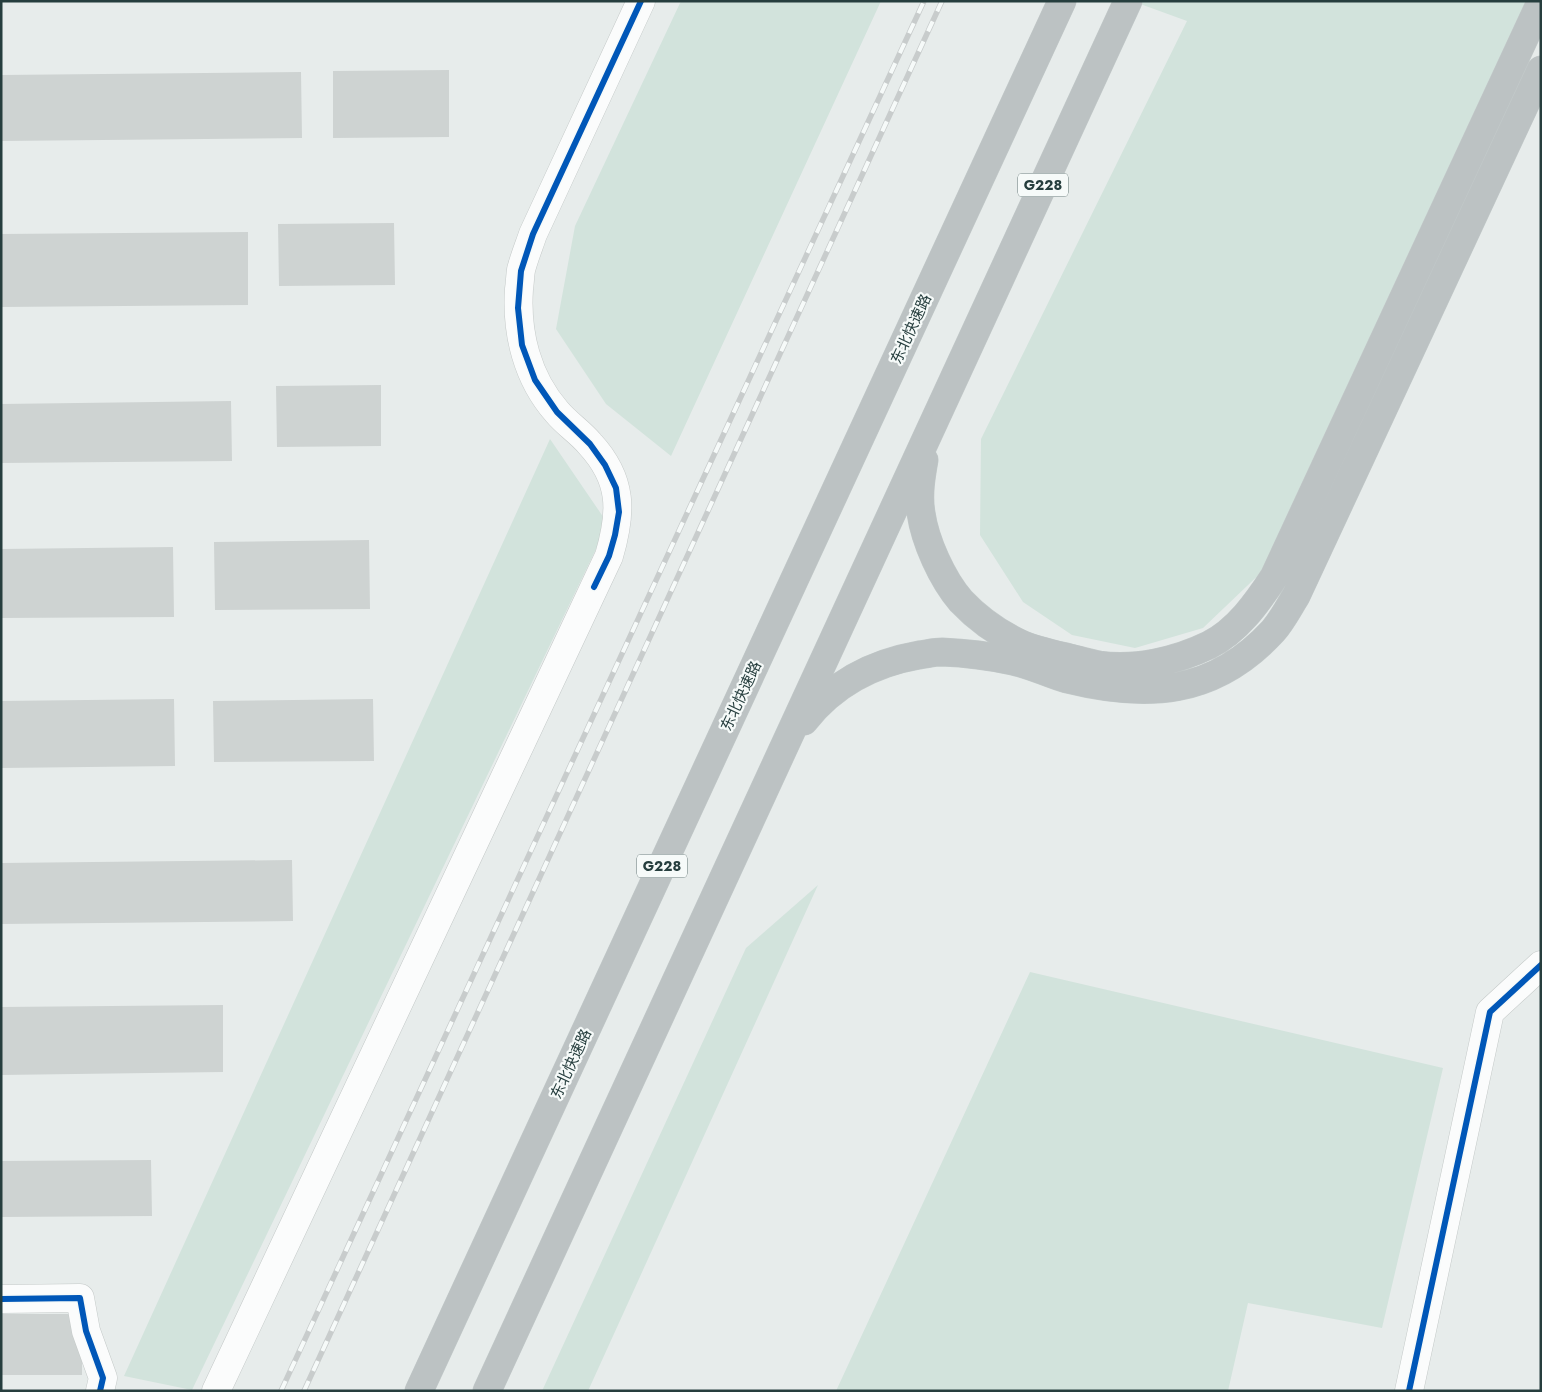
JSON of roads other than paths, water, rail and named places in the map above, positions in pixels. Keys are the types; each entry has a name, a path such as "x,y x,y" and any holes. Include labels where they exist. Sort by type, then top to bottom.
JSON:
{"highway":[{"name":"东北快速路","path":"419,1391 1062,1"},
{"name":"G228","path":"487,1391 1128,1"},
{"path":"933,424 920,484 920,512 928,542 942,572 961,601 988,625 1019,643 1100,665 1140,666 1174,658 1210,644 1235,626 1252,609 1274,577 1541,2"},
{"path":"779,758 813,710 836,688 868,670 902,658 939,652 973,654 1015,662 1066,679 1109,687 1147,690 1184,686 1210,677 1250,653 1274,630 1296,596 1541,70"}],"street":[{"path":"216,1391 609,556 616,535 619,512 616,488 605,465 590,444 556,412 535,380 522,345 518,308 521,271 533,234 642,1"},
{"path":"1409,1391 1490,1012 1541,965"},
{"path":"1,1299 80,1298 86,1331 103,1378 100,1391"}],"railway":[{"path":"281,1391 924,1"},
{"path":"304,1391 942,1"}]}
